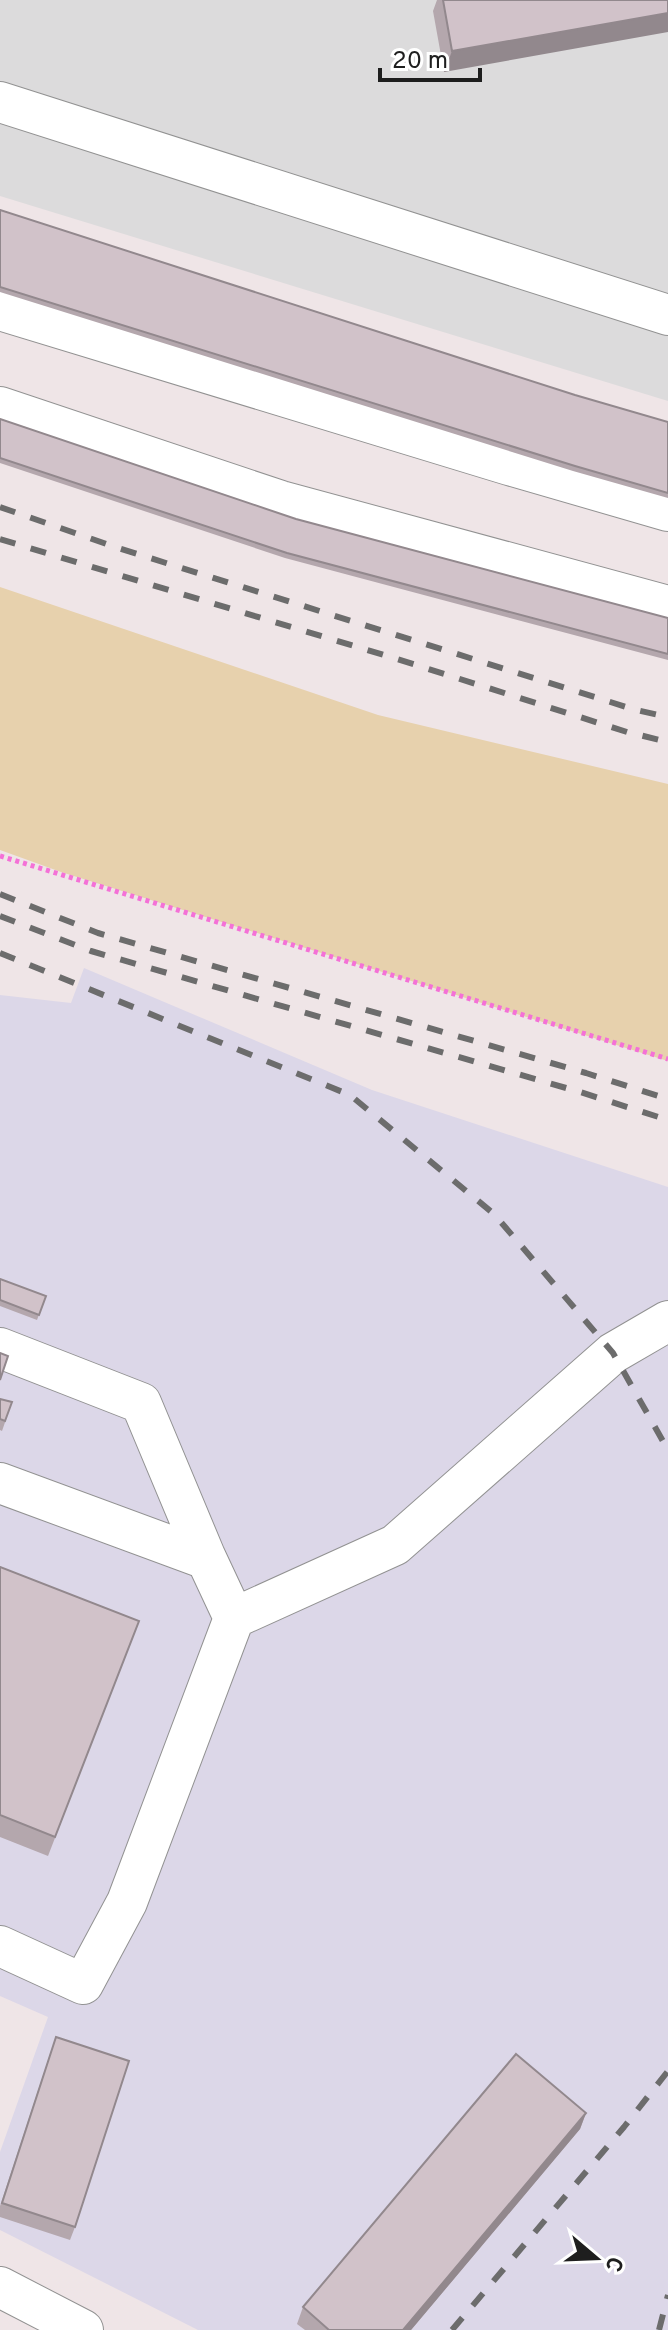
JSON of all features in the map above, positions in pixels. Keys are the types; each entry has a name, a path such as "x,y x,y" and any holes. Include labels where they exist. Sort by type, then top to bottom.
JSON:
{"street":[{"path":"0,102 668,315"},
{"path":"0,310 668,511"},
{"path":"0,407 281,501 668,606"},
{"path":"0,1946 83,1984 127,1902 234,1618 395,1545 613,1353 668,1321"},
{"path":"0,1348 141,1403 234,1618"},
{"path":"0,1483 206,1559"},
{"path":"0,2287 83,2330"}],"path":[{"path":"0,856 668,1059"}],"shaded area":[{"path":"0,0 668,0 668,401 0,196"},
{"path":"0,587 378,715 668,784 668,1061 61,872 0,850"},
{"path":"84,968 372,1090 668,1187 668,2330 198,2330 0,2230 0,2152 48,2017 0,1996 0,995 71,1003"}],"building":[{"path":"443,0 668,0 668,13 452,51"},
{"path":"0,210 668,422 668,493 0,287"},
{"path":"0,419 296,519 668,618 668,654 287,553 0,458"},
{"path":"0,1279 46,1296 39,1315 0,1300"},
{"path":"0,1353 8,1356 0,1380"},
{"path":"0,1399 12,1402 5,1421 0,1419"},
{"path":"0,1567 139,1621 55,1837 0,1815"},
{"path":"56,2037 129,2061 75,2227 2,2203"},
{"path":"516,2054 586,2113 403,2330 329,2330 303,2307"}],"railway":[{"path":"0,507 118,548 636,710 668,717"},
{"path":"0,539 668,742"},
{"path":"0,894 98,933 668,1099"},
{"path":"0,916 91,951 668,1120"},
{"path":"0,953 350,1095 494,1214 613,1353 668,1450"},
{"path":"452,2330 668,2071"},
{"path":"659,2330 668,2295"}]}
